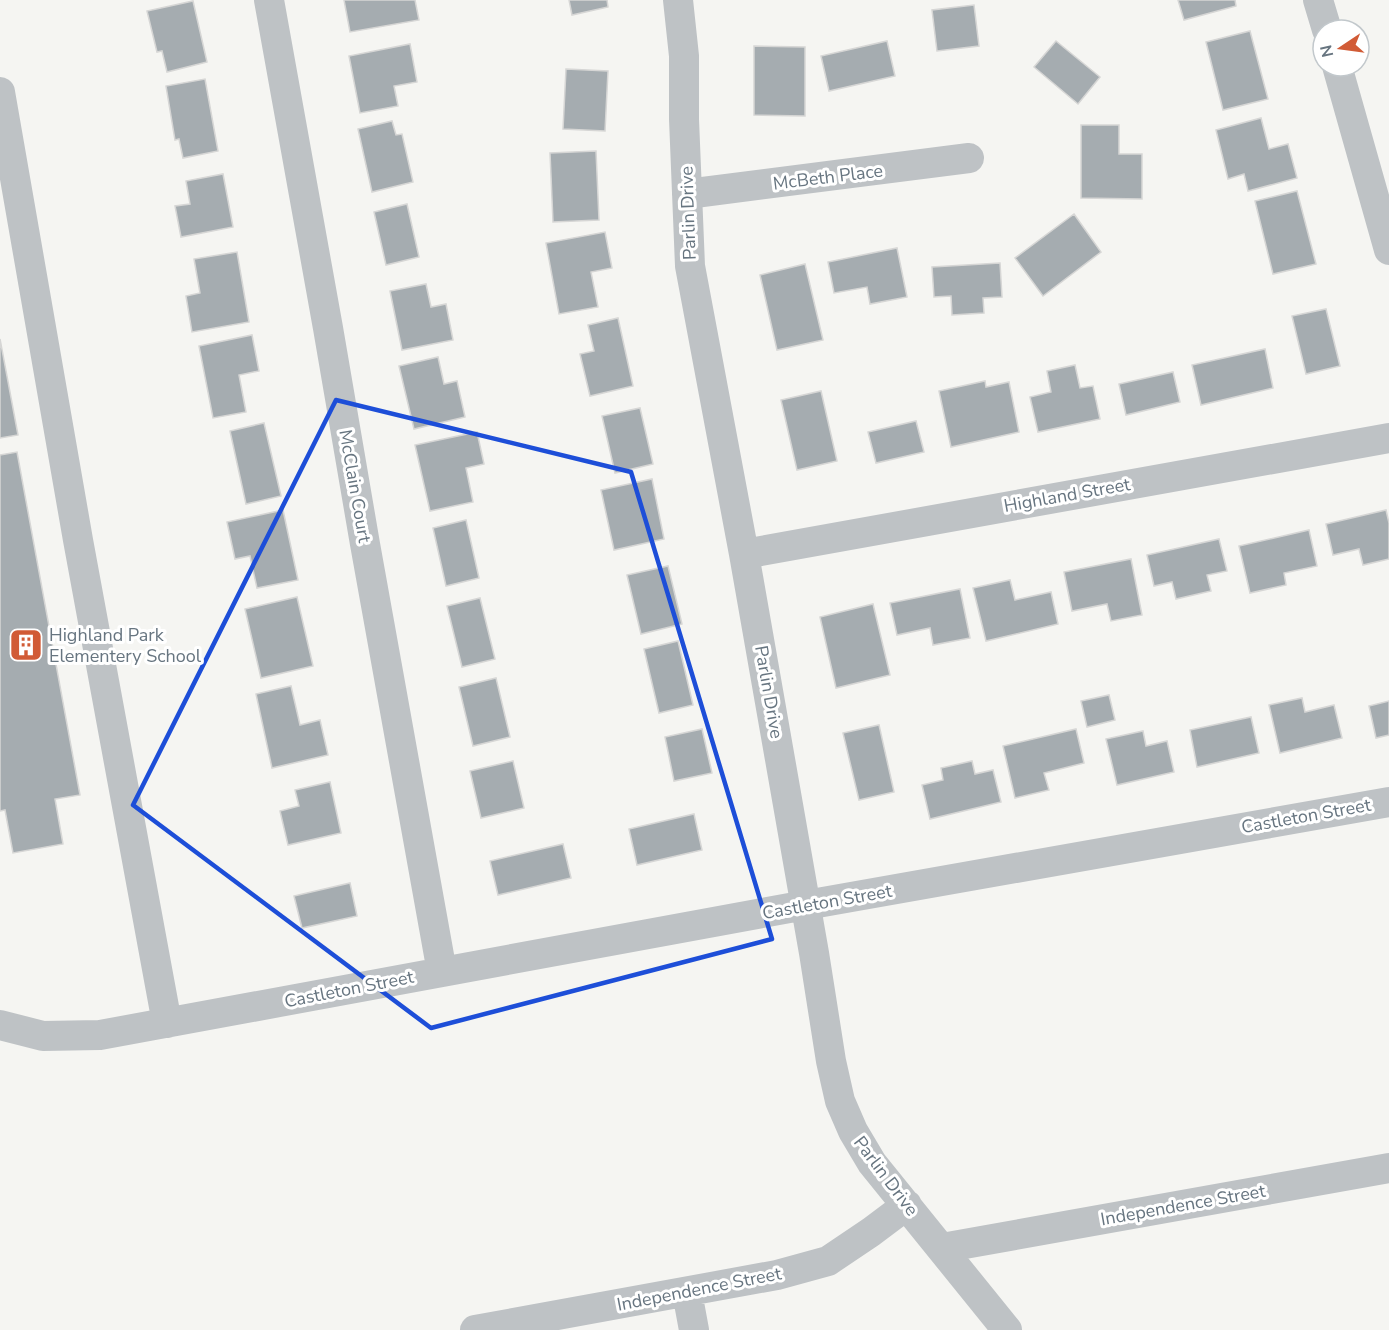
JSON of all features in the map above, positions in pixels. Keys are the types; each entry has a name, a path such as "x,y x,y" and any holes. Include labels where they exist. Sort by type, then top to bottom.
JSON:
{"street":[{"name":"McClain Court","path":"269,0 442,972"},
{"name":"Parlin Drive","path":"678,0 684,56 690,266 744,554 831,1061 840,1101 853,1131 872,1163 1007,1330"},
{"path":"1318,0 1323,18"},
{"path":"1341,78 1389,250"},
{"path":"0,92 78,540 167,1023"},
{"name":"McBeth Place","path":"687,194 969,158"},
{"name":"Highland Street","path":"744,554 1389,438"},
{"name":"Castleton Street","path":"0,1025 43,1036 100,1035 806,905 1389,802"},
{"name":"Independence Street","path":"942,1248 1389,1168"},
{"name":"Independence Street","path":"475,1330 777,1275 828,1261 907,1205"},
{"path":"687,1292 694,1330"}],"highlighted area":[{"path":"336,400 631,472 772,939 431,1028 133,805"}],"building":[{"path":"344,0 415,0 419,20 350,32"},
{"path":"569,0 607,0 608,7 572,15"},
{"path":"1178,0 1235,0 1236,6 1184,20"},
{"path":"193,1 207,62 167,72 162,51 157,52 147,11"},
{"path":"974,5 979,46 937,51 932,10"},
{"path":"1250,31 1268,99 1223,110 1206,42"},
{"path":"887,41 895,76 829,91 821,56"},
{"path":"1056,41 1100,77 1078,104 1034,67"},
{"path":"410,44 417,82 394,86 398,106 360,113 349,56"},
{"path":"754,46 805,47 805,116 754,115"},
{"path":"566,69 608,71 605,131 563,129"},
{"path":"205,79 218,151 183,158 179,139 175,140 166,86"},
{"path":"1261,118 1269,149 1288,144 1297,178 1248,191 1244,174 1228,179 1216,130"},
{"path":"392,121 396,135 402,134 413,182 372,192 358,129"},
{"path":"1081,125 1119,125 1119,154 1142,154 1142,199 1081,198"},
{"path":"596,151 599,220 553,222 550,153"},
{"path":"223,174 233,227 181,237 175,206 190,204 186,181"},
{"path":"1297,191 1316,264 1273,274 1255,201"},
{"path":"407,204 419,257 386,265 374,212"},
{"path":"1074,214 1101,252 1043,296 1015,258"},
{"path":"605,232 612,268 591,272 598,307 559,314 546,243"},
{"path":"897,248 907,297 870,304 867,287 834,293 828,262"},
{"path":"237,252 249,322 192,332 186,296 200,293 194,259"},
{"path":"1000,263 1002,297 983,298 984,313 952,315 951,296 934,297 932,267"},
{"path":"805,264 823,340 777,350 760,275"},
{"path":"426,284 431,307 446,304 453,340 402,350 390,291"},
{"path":"1326,309 1340,366 1306,374 1292,316"},
{"path":"618,318 633,386 590,396 580,354 594,351 588,325"},
{"path":"252,335 259,371 239,375 246,412 213,418 199,346"},
{"path":"0,339 18,435 0,438"},
{"path":"1265,349 1273,388 1201,405 1192,365"},
{"path":"438,357 444,384 457,381 465,417 414,429 399,366"},
{"path":"1075,365 1080,388 1093,386 1100,419 1038,432 1030,397 1051,392 1047,371"},
{"path":"1173,372 1180,402 1126,415 1119,384"},
{"path":"985,381 986,387 1009,382 1019,432 951,447 939,391"},
{"path":"821,391 837,461 797,470 781,400"},
{"path":"640,408 653,464 615,473 602,416"},
{"path":"916,421 924,452 876,463 868,432"},
{"path":"264,423 281,496 246,504 230,431"},
{"path":"477,432 484,464 466,468 473,502 430,511 415,445"},
{"name":"Highland Park Elementery School","path":"17,452 80,795 55,799 63,844 13,853 5,810 0,811 0,455"},
{"path":"652,479 664,539 614,550 601,490"},
{"path":"283,510 298,580 257,588 250,556 235,559 227,522"},
{"path":"1386,510 1389,523 1389,559 1363,565 1359,549 1333,555 1326,524"},
{"path":"466,520 479,578 446,586 433,528"},
{"path":"1309,530 1317,566 1284,573 1286,585 1250,593 1239,546"},
{"path":"1219,539 1227,571 1207,575 1211,591 1176,599 1172,582 1154,586 1147,555"},
{"path":"1131,559 1142,615 1111,621 1107,604 1072,611 1064,572"},
{"path":"668,566 682,624 641,634 627,575"},
{"path":"1010,580 1015,600 1051,592 1058,624 986,641 973,588"},
{"path":"960,589 970,638 933,645 930,628 897,635 890,603"},
{"path":"297,597 313,666 261,678 245,609"},
{"path":"480,598 495,659 462,667 447,606"},
{"path":"873,604 890,675 836,688 820,617"},
{"path":"678,641 693,705 659,713 644,649"},
{"path":"496,678 510,737 473,746 459,687"},
{"path":"291,686 300,725 320,720 328,755 272,768 256,694"},
{"path":"1109,695 1115,720 1087,727 1081,701"},
{"path":"1302,698 1305,712 1334,705 1342,738 1280,753 1269,705"},
{"path":"1389,701 1389,735 1376,738 1369,706"},
{"path":"1251,717 1259,753 1197,767 1190,730"},
{"path":"879,725 894,792 859,800 843,733"},
{"path":"702,729 712,773 674,781 665,737"},
{"path":"1076,729 1084,763 1044,773 1049,790 1015,798 1003,746"},
{"path":"1143,731 1146,746 1167,741 1174,772 1117,785 1106,739"},
{"path":"513,761 524,808 481,818 470,771"},
{"path":"972,761 975,774 993,770 1001,802 930,819 922,785 943,780 941,768"},
{"path":"330,782 341,833 288,845 280,811 299,806 295,790"},
{"path":"694,814 702,850 637,865 629,829"},
{"path":"563,844 571,878 498,895 490,861"},
{"path":"350,883 357,916 302,928 294,896"}],"place":[{"name":"Highland Park Elementery School","path":"26,645"}]}
